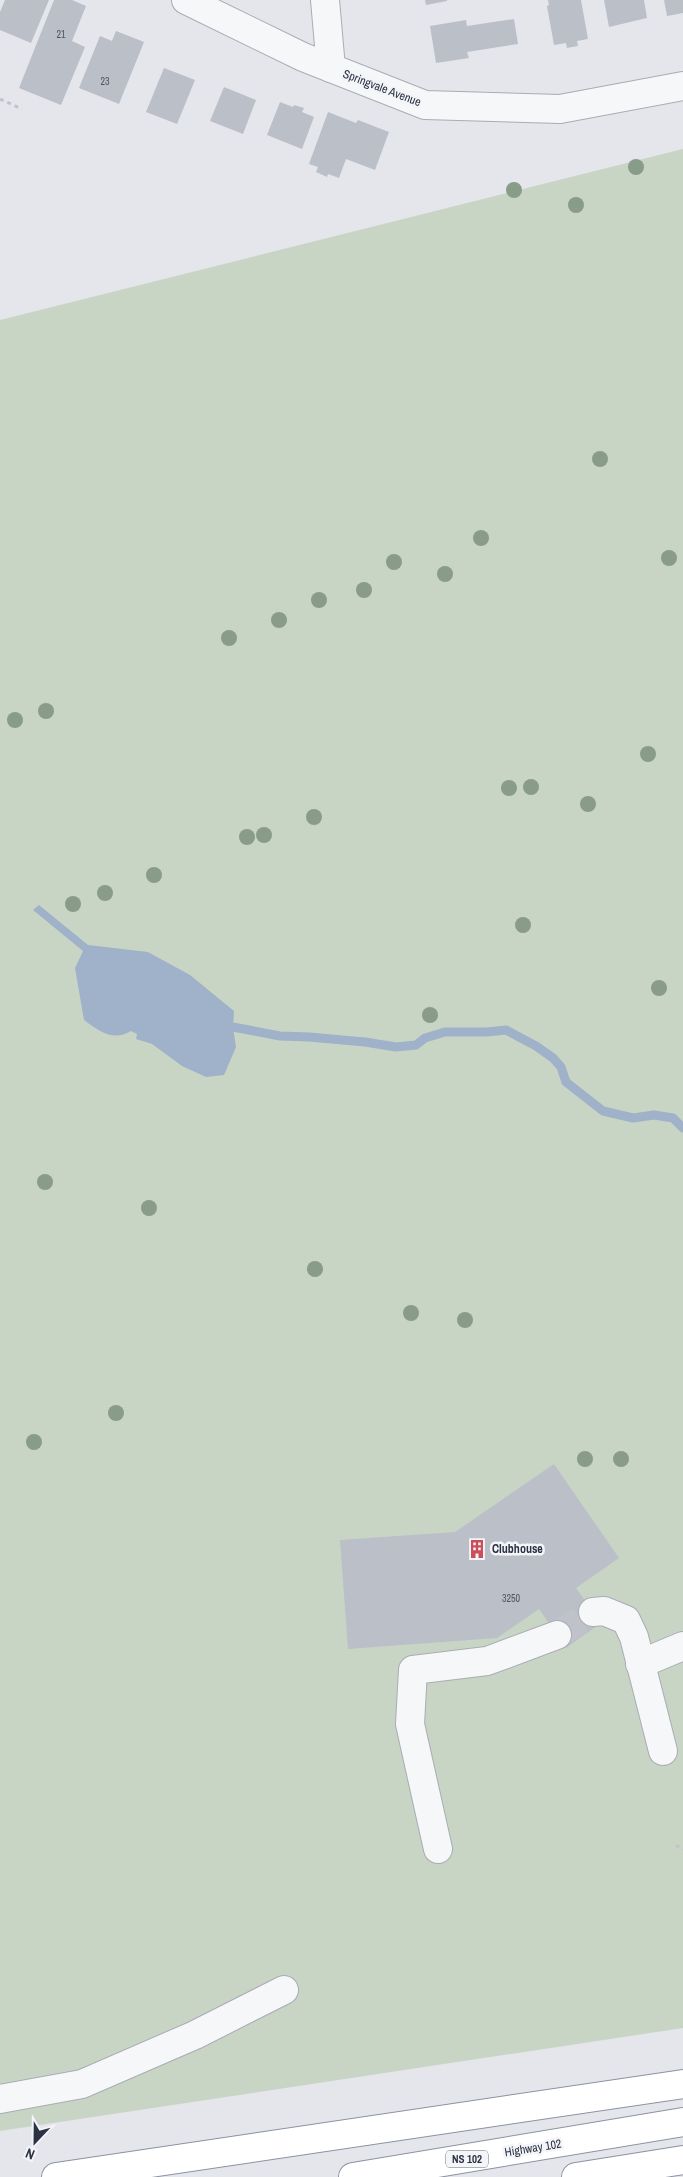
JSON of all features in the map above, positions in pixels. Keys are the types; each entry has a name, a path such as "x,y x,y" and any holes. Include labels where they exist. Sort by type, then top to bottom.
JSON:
{"highway":[{"path":"56,2177 683,2084"},
{"name":"Highway 102","path":"353,2177 683,2122"},
{"path":"576,2177 683,2160"}],"street":[{"name":"Springvale Avenue","path":"186,0 303,57 425,105 560,108 683,86"},
{"path":"325,0 331,68"},
{"path":"593,1612 604,1611 626,1620 634,1637 662,1751"},
{"path":"438,1849 410,1724 413,1670 487,1661 557,1635"},
{"path":"640,1664 683,1646"},
{"path":"0,2099 82,2084 195,2036 284,1990"}],"path":[{"path":"0,99 22,109"},
{"path":"676,1845 683,1850"}],"green space":[{"path":"683,149 683,2028 0,2131 0,320"}],"water":[{"path":"39,905 88,945 148,952 190,975 234,1011 233,1027 236,1047 224,1075 206,1077 182,1066 152,1044 136,1039 137,1034 131,1031 118,1035 106,1034 84,1020 75,968 83,951 33,910"}],"building":[{"path":"5,0 49,0 31,43 0,30 0,12"},
{"path":"54,0 72,0 86,6 72,41 85,47 61,105 19,88"},
{"path":"425,0 447,0 447,1 426,5"},
{"path":"548,0 581,0 588,39 577,41 578,46 567,48 566,43 554,45 547,6 549,5"},
{"path":"604,0 644,0 647,18 609,27"},
{"path":"664,0 683,0 683,13 667,16"},
{"path":"514,19 518,44 467,52 469,58 436,63 430,26 466,20 467,26"},
{"path":"116,31 144,42 119,104 79,88 100,36 112,41"},
{"path":"164,68 195,80 177,124 146,112"},
{"path":"224,87 256,100 243,134 210,121"},
{"path":"280,102 293,107 294,105 304,108 302,112 314,117 302,149 267,135"},
{"path":"328,112 356,123 358,120 389,132 375,170 346,159 339,178 328,174 327,177 316,172 318,167 309,164"},
{"name":"Clubhouse","path":"554,1464 619,1558 576,1588 601,1623 566,1648 539,1609 497,1638 348,1649 340,1540 455,1532"}],"waterway":[{"path":"233,1027 280,1036 365,1042 396,1047 416,1045 425,1038 445,1032 506,1030 536,1046 553,1058 561,1067 566,1082 603,1111 633,1118 654,1115 673,1118 683,1128"}],"tunnel":[{"path":"557,1635 593,1612"}],"place":[{"name":"Clubhouse","path":"477,1549"}]}
